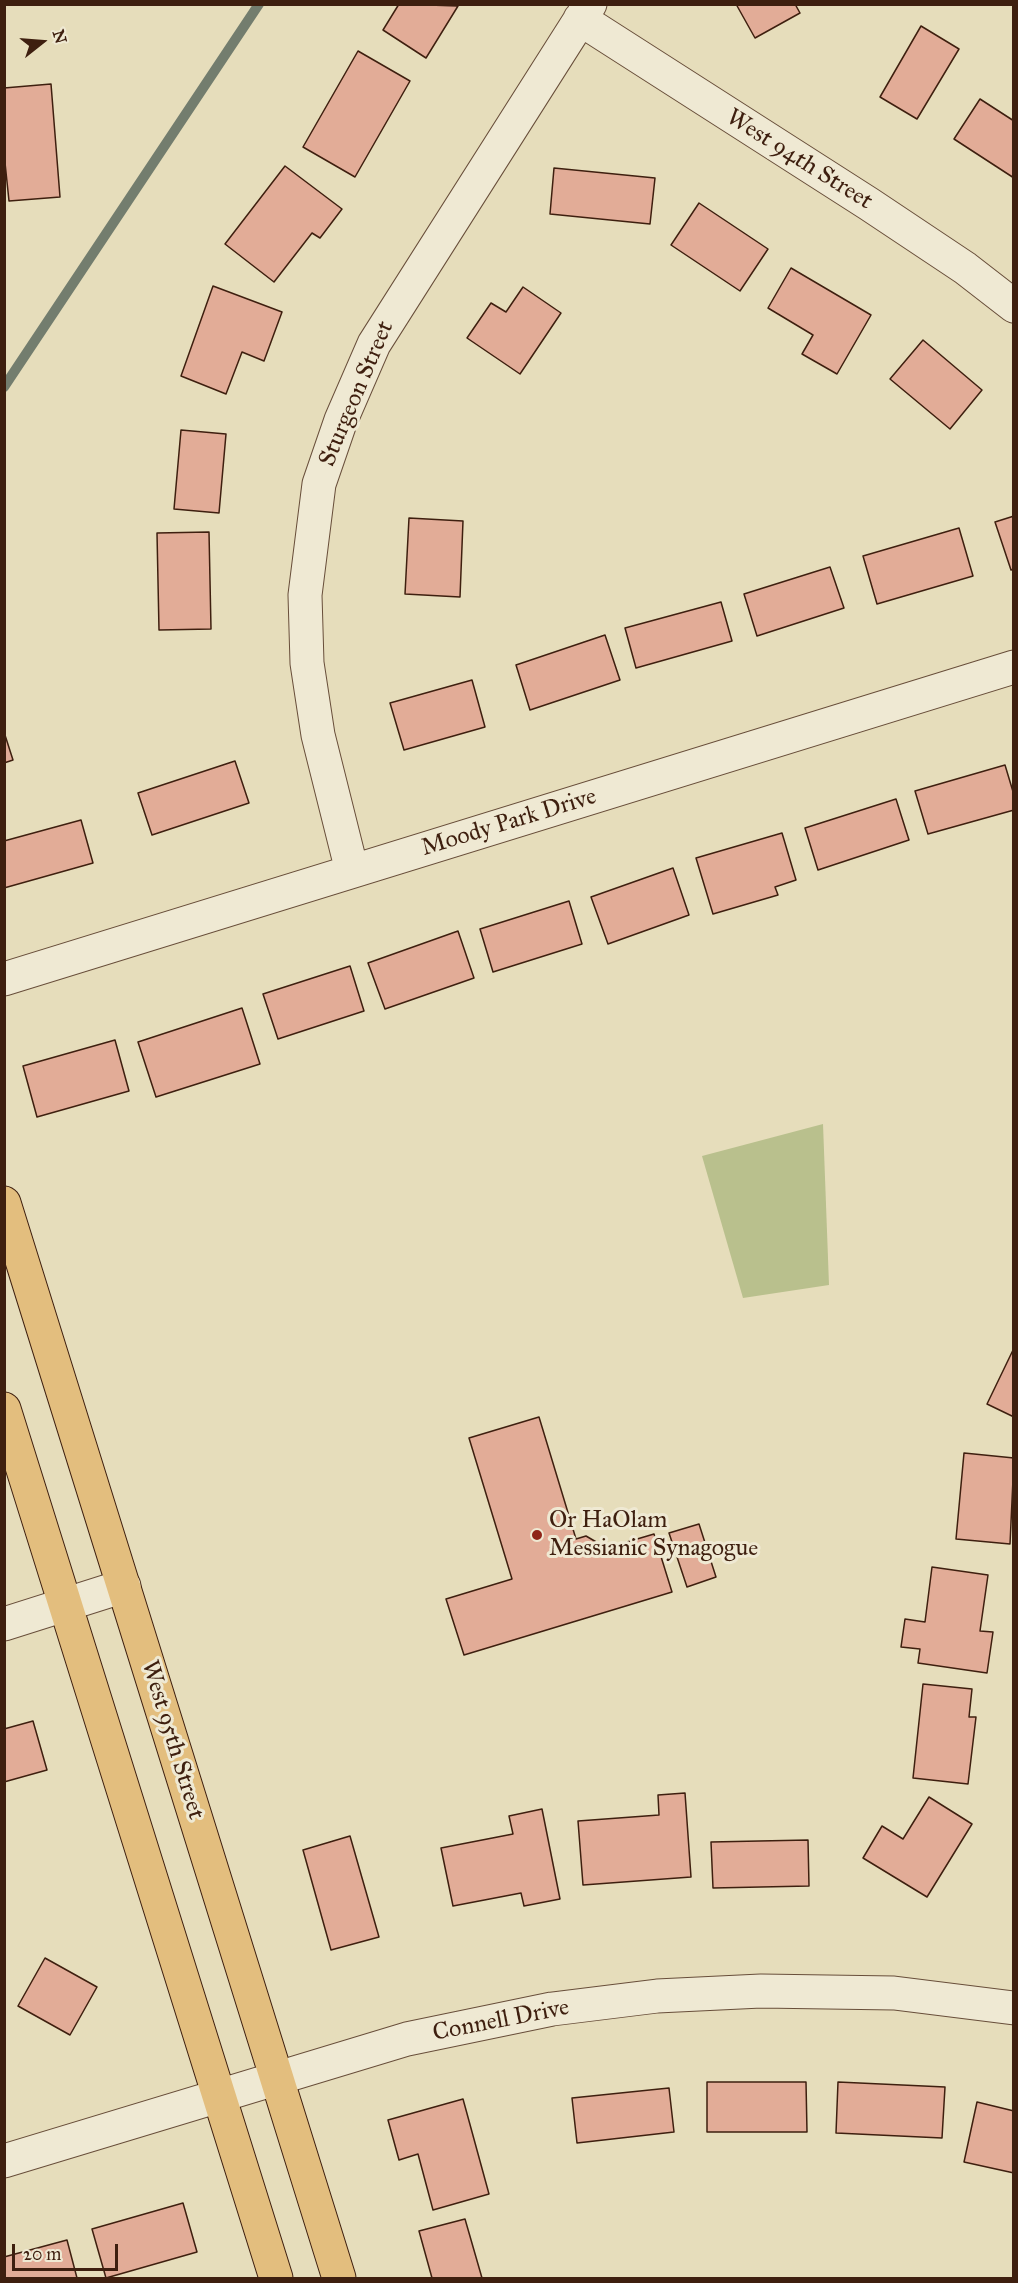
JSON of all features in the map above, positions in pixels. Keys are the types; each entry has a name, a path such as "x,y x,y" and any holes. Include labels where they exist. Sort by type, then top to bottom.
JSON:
{"main road":[{"name":"West 95th Street","path":"4,1203 339,2278"},
{"path":"4,1409 276,2278"}],"street":[{"name":"West 94th Street","path":"585,12 965,268 1014,306"},
{"name":"Sturgeon Street","path":"352,871 318,735 308,663 305,595 319,484 341,420 375,344 400,300 585,12"},
{"name":"Moody Park Drive","path":"4,979 1014,667"},
{"path":"4,1624 124,1586"},
{"name":"Connell Drive","path":"4,2161 276,2076 407,2039 552,2009 657,1996 761,1991 894,1994 1014,2008"}],"green space":[{"path":"823,1124 829,1285 743,1298 702,1156"}],"building":[{"path":"399,4 458,6 426,58 383,30"},
{"path":"736,4 795,4 800,13 755,38"},
{"path":"921,26 959,49 917,119 880,97"},
{"path":"358,51 410,81 355,177 303,147"},
{"path":"51,84 60,197 9,201 4,153 4,88"},
{"path":"980,99 1014,121 1014,178 954,139"},
{"path":"285,166 342,209 320,238 312,233 274,282 225,244"},
{"path":"554,168 655,178 650,224 550,214"},
{"path":"699,203 768,249 740,291 671,245"},
{"path":"791,268 871,315 837,374 802,354 813,335 768,308"},
{"path":"213,286 282,312 264,361 242,352 226,394 181,376"},
{"path":"523,287 561,313 520,374 467,338 491,303 506,312"},
{"path":"923,340 982,390 950,429 890,379"},
{"path":"181,430 226,434 219,513 174,509"},
{"path":"1014,516 1014,569 1011,570 995,522"},
{"path":"409,518 463,521 460,597 405,594"},
{"path":"959,528 973,576 877,604 863,556"},
{"path":"209,532 211,629 159,630 157,533"},
{"path":"830,567 844,608 757,636 744,594"},
{"path":"721,602 732,641 636,668 625,628"},
{"path":"605,635 620,680 530,710 516,665"},
{"path":"472,680 485,727 404,750 390,703"},
{"path":"4,732 13,760 4,763"},
{"path":"235,761 249,803 152,835 138,793"},
{"path":"1005,765 1014,795 1014,810 928,834 915,791"},
{"path":"896,799 909,840 818,870 805,828"},
{"path":"81,820 93,863 4,888 4,841"},
{"path":"782,833 796,880 775,887 778,895 713,914 696,858"},
{"path":"673,868 689,915 608,944 591,897"},
{"path":"569,901 582,944 493,972 480,929"},
{"path":"458,931 474,978 385,1009 368,963"},
{"path":"350,966 364,1011 278,1039 263,994"},
{"path":"242,1008 260,1064 156,1097 138,1042"},
{"path":"115,1040 129,1091 37,1117 23,1066"},
{"path":"1014,1348 1014,1417 987,1404"},
{"name":"Or HaOlam Messianic Synagogue","path":"539,1417 576,1539 586,1536 598,1543 600,1550 654,1534 672,1592 464,1655 446,1599 512,1579 469,1438"},
{"path":"964,1453 1014,1458 1010,1544 956,1539"},
{"path":"699,1524 716,1577 687,1587 669,1533"},
{"path":"932,1567 988,1575 980,1631 993,1632 987,1673 918,1663 920,1649 901,1647 905,1619 925,1622"},
{"path":"923,1684 972,1689 969,1717 976,1717 968,1784 913,1778"},
{"path":"33,1721 47,1770 4,1782 4,1729"},
{"path":"685,1793 691,1877 583,1885 578,1821 659,1815 658,1795"},
{"path":"929,1797 972,1824 927,1897 863,1858 882,1826 903,1839"},
{"path":"542,1809 560,1899 524,1906 521,1893 453,1906 441,1848 513,1834 509,1816"},
{"path":"350,1836 379,1937 331,1950 303,1850"},
{"path":"808,1840 809,1886 713,1888 711,1842"},
{"path":"45,1958 97,1987 70,2035 18,2006"},
{"path":"707,2082 806,2082 807,2132 707,2132"},
{"path":"838,2082 945,2087 942,2138 836,2133"},
{"path":"669,2088 674,2132 577,2143 572,2098"},
{"path":"463,2099 489,2194 433,2210 418,2154 399,2160 388,2120"},
{"path":"977,2102 1014,2111 1014,2173 964,2162"},
{"path":"183,2203 197,2252 106,2278 92,2229"},
{"path":"465,2219 482,2278 432,2278 419,2231"},
{"path":"67,2240 77,2278 4,2278 4,2257"}],"waterway":[{"path":"4,387 259,4"}],"place":[{"name":"Or HaOlam Messianic Synagogue","path":"537,1535"}]}
